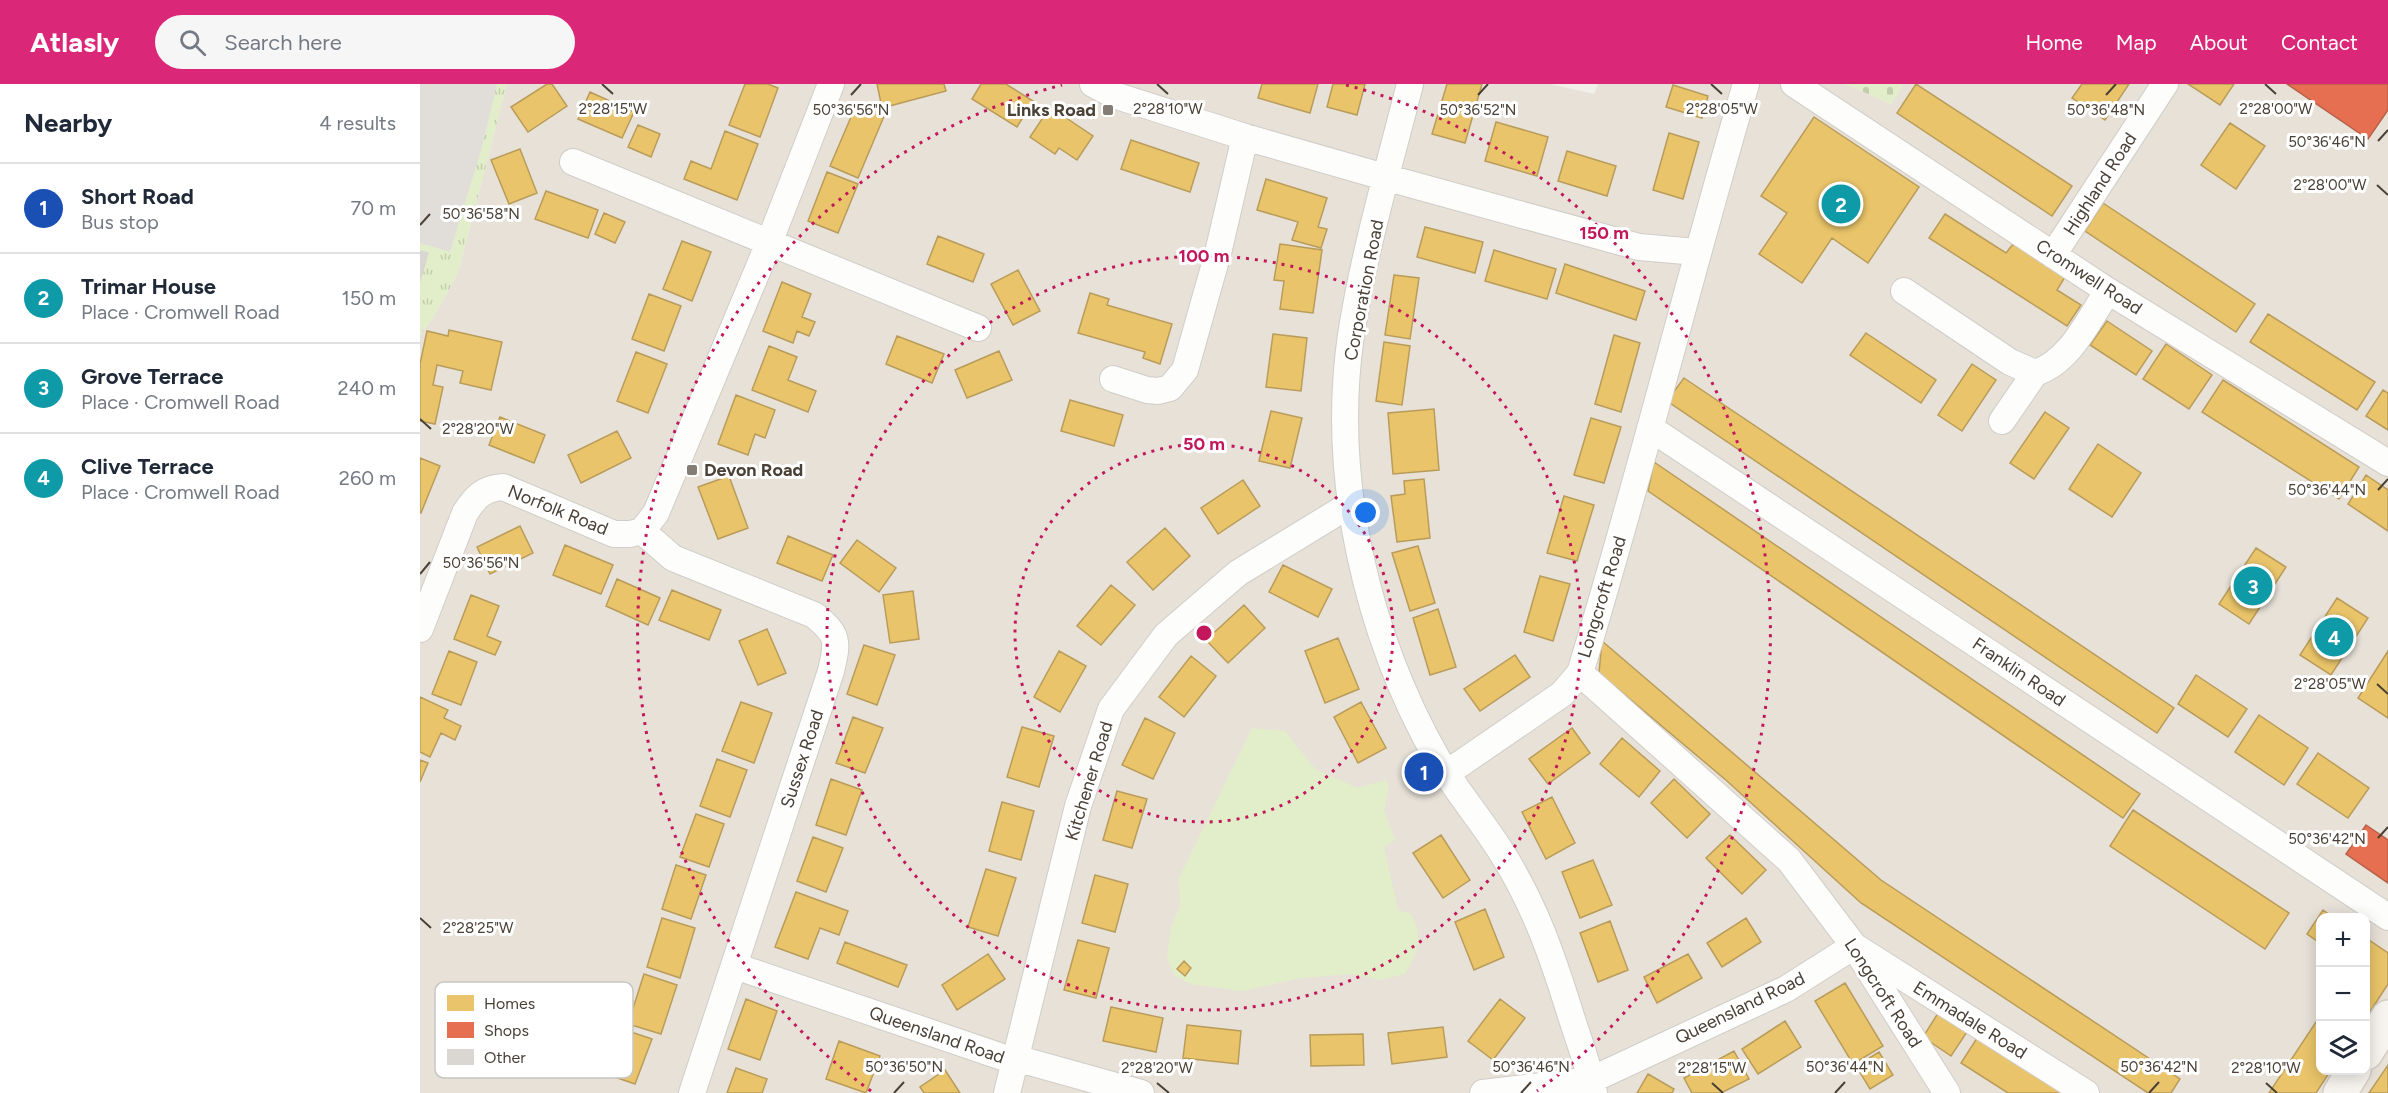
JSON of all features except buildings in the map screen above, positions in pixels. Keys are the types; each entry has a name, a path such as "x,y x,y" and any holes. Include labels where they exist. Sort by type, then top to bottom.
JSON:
{"street":[{"path":"642,531 656,513 769,243 831,84"},
{"path":"1093,84 1114,95 1245,137 1639,247 1696,252"},
{"name":"Corporation Road","path":"1410,84 1368,254 1351,336 1345,415 1351,504 1380,634 1396,677 1447,773 1503,854 1546,935 1593,1086"},
{"name":"Longcroft Road","path":"1746,84 1696,252 1610,576 1580,673 1789,860 1854,946 1947,1093"},
{"name":"Cromwell Road","path":"1794,84 2108,291 2388,462"},
{"name":"Highland Road","path":"2054,255 2165,84"},
{"path":"1113,379 1147,390 1158,391 1170,387 1185,370 1218,253 1245,137"},
{"path":"573,162 978,328"},
{"path":"1904,291 2010,362 2035,373"},
{"path":"2002,422 2035,373 2051,368 2065,355 2108,291"},
{"name":"Franklin Road","path":"1650,428 2388,917"},
{"name":"Norfolk Road","path":"420,629 465,513 474,498 491,488 503,487 614,534 642,531"},
{"name":"Kitchener Road","path":"1007,1093 1078,806 1111,709 1166,635 1238,573 1351,504"},
{"name":"Sussex Road","path":"642,531 673,558 814,615 830,628 837,643 831,670 692,1093"},
{"path":"1447,773 1562,694 1580,673"},
{"name":"Queensland Road","path":"1483,1093 1593,1086 1786,989 1854,946"},
{"name":"Emmadale Road","path":"1854,946 2086,1093"},
{"name":"Queensland Road","path":"735,966 1014,1061 1026,1061 1141,1093"},
{"path":"2370,1046 2388,1017"},
{"path":"2340,1093 2351,1075"}],"shaded area":[{"path":"420,84 497,84 482,147 450,252 420,243"},
{"path":"507,84 1550,84 1594,94 1598,84 1845,84 1891,104 1903,84 2388,84 2388,1093 420,1093 420,335 433,318 458,273"}],"green space":[{"path":"420,84 507,84 458,273 433,318 420,335"},
{"path":"1845,84 1903,84 1891,104"},
{"path":"1252,728 1285,731 1315,769 1357,788 1386,780 1389,786 1384,810 1395,840 1384,847 1398,910 1411,914 1418,937 1416,952 1405,974 1379,980 1351,974 1301,978 1242,991 1190,984 1174,975 1167,957 1171,927 1180,906 1179,878"}],"place":[{"name":"Links Road","path":"1108,110"},
{"name":"Trimar House","path":"1841,204"},
{"name":"Devon Road","path":"692,470"},
{"name":"Grove Terrace","path":"2253,586"},
{"name":"Clive Terrace","path":"2334,637"},
{"name":"Short Road","path":"1424,772"}]}
